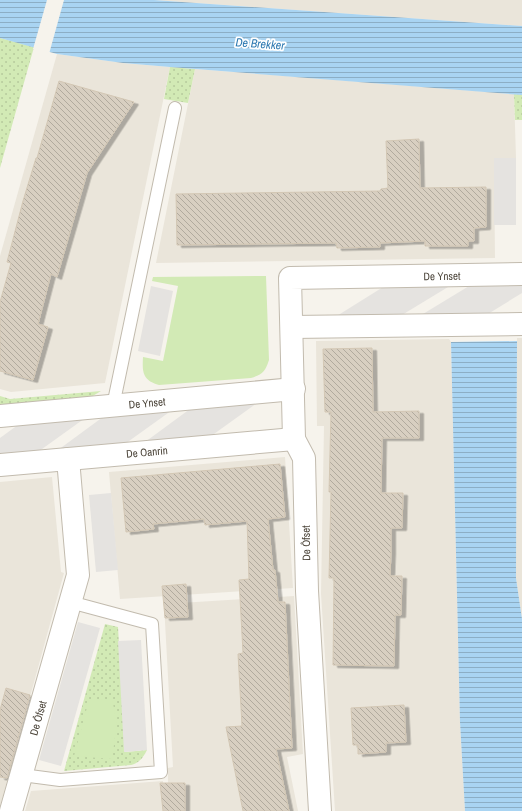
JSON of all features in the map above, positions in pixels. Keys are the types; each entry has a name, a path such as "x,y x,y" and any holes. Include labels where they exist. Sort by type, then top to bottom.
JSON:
{"street":[{"name":"De Ynset","path":"290,278 522,274"},
{"name":"De Ôfset","path":"290,278 294,389 294,439 304,458 307,591 320,811"},
{"path":"292,327 522,324"},
{"name":"De Ynset","path":"0,416 294,389"},
{"name":"De Oanrin","path":"0,465 294,439"},
{"name":"De Ôfset","path":"11,811 78,575 68,459"}],"lane":[{"path":"113,406 175,108"},
{"path":"22,775 60,780 161,772 152,624 70,602"}],"shaded area":[{"path":"154,0 522,0 522,26"},
{"path":"57,54 123,63 170,67 105,383 11,392 0,389 0,256"},
{"path":"195,69 514,94 516,158 494,159 495,258 156,263"},
{"path":"494,158 516,158 516,225 494,225"},
{"path":"522,282 522,293 483,317 418,317 474,283"},
{"path":"388,284 453,284 397,318 332,319"},
{"path":"151,286 173,291 160,356 138,351"},
{"path":"517,338 522,338 522,619 516,578"},
{"path":"449,339 451,342 460,722 465,811 335,811 321,594 324,426 317,426 316,341"},
{"path":"260,401 207,439 141,445 194,406"},
{"path":"175,408 122,446 54,453 107,414"},
{"path":"88,416 35,454 0,457 0,438 22,422"},
{"path":"285,457 293,588 120,599 109,472"},
{"path":"52,477 61,572 64,573 0,806 0,482"},
{"path":"111,493 118,570 96,572 89,495"},
{"path":"294,596 303,754 287,757 298,811 168,811 168,768 173,767 164,604"},
{"path":"78,622 100,628 61,766 39,760"},
{"path":"141,640 147,750 124,752 118,641"},
{"path":"163,781 163,811 25,811 31,791"}],"green space":[{"path":"0,38 34,47 0,168"},
{"path":"170,67 195,69 188,103 164,99"},
{"path":"514,94 522,95 522,120 515,120"},
{"path":"266,276 269,360 263,372 251,378 159,385 147,378 143,372 143,357 163,361 178,286 152,281 153,277"},
{"path":"101,391 91,397 0,408 0,396 10,399"},
{"path":"105,624 118,627 125,752 147,750 140,760 131,765 64,771"},
{"path":"112,699 117,723 112,759 74,756 89,700"}],"water":[{"name":"De Brekker","path":"0,0 154,0 522,26 522,95 123,63 57,54 0,38"},
{"path":"517,341 516,578 522,619 522,811 465,811 460,722 451,342"}],"pier":[{"path":"47,0 64,0 49,54 33,49"}],"building":[{"path":"59,81 134,102 87,173 57,277 51,274 38,324 48,327 33,380 0,371 0,302 11,263 7,262 23,201"},
{"path":"419,139 420,188 486,187 486,227 474,228 474,241 468,241 468,246 425,246 425,241 380,243 380,247 337,248 336,243 177,245 176,194 380,191 381,189 388,188 386,141"},
{"path":"372,348 373,412 419,411 419,438 382,438 381,493 403,493 402,528 391,528 390,576 402,576 401,615 395,615 394,666 333,665 334,578 329,578 331,412 325,412 323,349"},
{"path":"280,464 285,517 268,519 278,602 285,602 292,748 276,749 289,811 243,811 226,727 242,726 238,654 243,653 239,580 249,579 247,521 205,525 204,519 153,524 154,529 126,532 121,478"},
{"path":"186,584 188,617 165,618 162,586"},
{"path":"6,688 30,695 7,778 0,777 0,710"},
{"path":"404,705 406,742 386,743 386,752 358,754 358,745 353,745 351,708"},
{"path":"160,783 185,783 185,811 163,811"}]}
